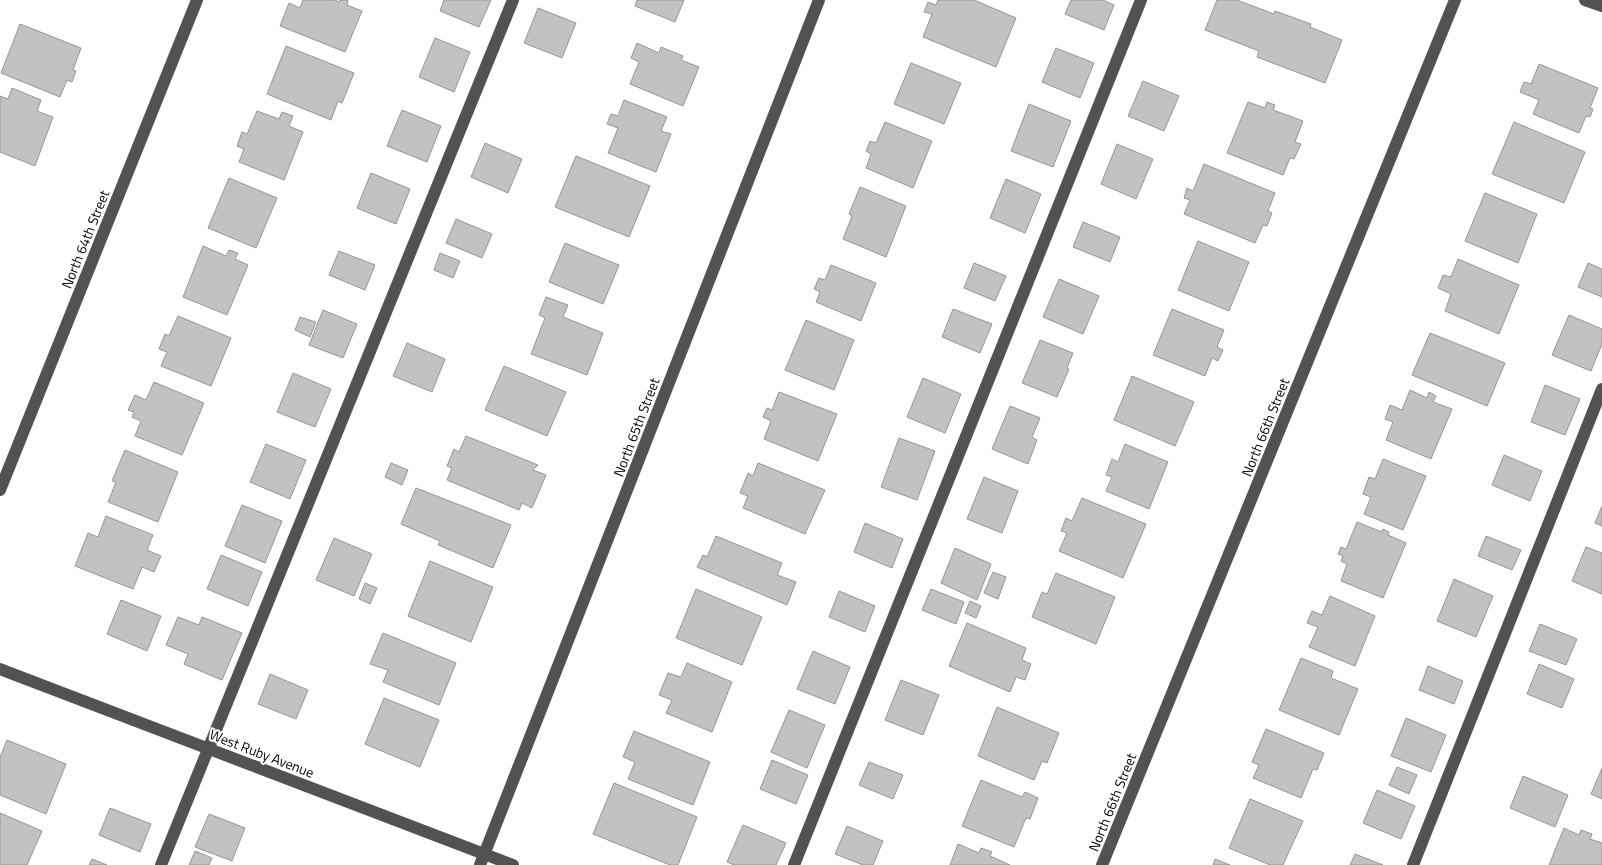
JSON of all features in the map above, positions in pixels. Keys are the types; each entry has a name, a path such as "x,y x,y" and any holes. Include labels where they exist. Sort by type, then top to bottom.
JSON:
{"street":[{"name":"North 64th Street","path":"0,490 197,0"},
{"path":"161,865 513,0"},
{"name":"North 65th Street","path":"482,860 819,0"},
{"path":"794,865 1141,0"},
{"name":"North 66th Street","path":"1102,865 1455,0"},
{"path":"1585,0 1602,6"},
{"path":"1413,865 1602,389"},
{"name":"West Ruby Avenue","path":"0,669 208,749 482,860 513,865"}],"building":[{"path":"303,0 335,0 339,2 340,0 347,0 347,5 362,11 345,52 280,26 289,3 300,8"},
{"path":"444,0 491,0 479,27 440,11"},
{"path":"637,0 684,0 675,22 635,6"},
{"path":"938,0 974,0 1016,18 996,67 923,37 932,14 924,12 928,2 936,5"},
{"path":"1071,0 1103,0 1114,5 1104,30 1065,14"},
{"path":"1217,0 1237,0 1274,14 1275,11 1311,24 1310,27 1342,40 1325,83 1257,57 1259,51 1205,30"},
{"path":"538,8 576,23 562,58 524,43"},
{"path":"20,24 81,48 73,70 76,71 72,82 67,80 60,97 1,73"},
{"path":"435,38 470,52 454,92 419,77"},
{"path":"637,43 659,53 661,47 683,56 681,60 699,67 683,106 630,84 639,62 631,58"},
{"path":"286,46 354,73 342,103 338,101 331,120 267,94"},
{"path":"1056,48 1094,63 1080,98 1042,82"},
{"path":"911,63 961,83 944,124 894,104"},
{"path":"1539,64 1598,88 1590,108 1593,109 1590,117 1586,116 1579,133 1533,114 1539,100 1520,92 1524,82 1531,84"},
{"path":"1143,81 1179,96 1164,131 1128,116"},
{"path":"12,88 41,100 37,111 53,117 35,166 0,152 0,96 8,99"},
{"path":"624,100 667,117 661,131 671,134 656,172 608,153 618,128 607,124 611,114 618,116"},
{"path":"1248,102 1265,108 1267,102 1275,105 1273,110 1303,121 1295,142 1301,144 1294,159 1290,158 1283,175 1227,153"},
{"path":"1029,104 1071,121 1053,167 1011,151"},
{"path":"402,110 441,126 427,162 387,146"},
{"path":"257,111 279,119 282,112 293,116 289,126 303,132 284,180 239,162 244,149 237,146 242,132 247,134"},
{"path":"885,122 932,141 913,188 866,168 871,154 866,151 870,141 876,143"},
{"path":"1514,122 1585,152 1564,203 1492,174"},
{"path":"485,143 522,159 508,193 471,177"},
{"path":"1117,144 1153,159 1136,199 1101,184"},
{"path":"576,156 650,186 629,237 555,207"},
{"path":"1204,164 1275,193 1268,211 1272,213 1267,226 1263,225 1255,243 1184,214 1190,200 1184,198 1187,188 1193,191"},
{"path":"371,173 410,189 396,224 357,208"},
{"path":"229,178 277,198 256,248 208,228"},
{"path":"1006,179 1041,194 1025,233 990,218"},
{"path":"860,187 906,206 886,257 843,239 852,216 849,214"},
{"path":"1485,193 1537,214 1518,263 1465,241"},
{"path":"456,219 492,234 482,258 446,243"},
{"path":"1083,222 1120,237 1110,262 1073,247"},
{"path":"1198,241 1249,262 1229,311 1178,290"},
{"path":"565,243 619,265 603,304 549,282"},
{"path":"203,246 226,256 229,250 238,253 235,259 248,265 227,315 183,297"},
{"path":"339,251 375,265 365,290 329,275"},
{"path":"440,253 460,261 453,278 434,270"},
{"path":"1458,259 1519,285 1499,334 1445,311 1451,294 1438,288 1443,275 1451,277"},
{"path":"974,263 1006,276 995,301 964,288"},
{"path":"1588,263 1602,269 1602,297 1578,287"},
{"path":"831,265 876,283 861,321 816,302 820,292 814,289 819,278 825,280"},
{"path":"1059,279 1099,296 1083,334 1043,317"},
{"path":"546,297 568,305 563,317 603,333 587,375 531,354 545,318 539,315"},
{"path":"953,309 992,324 980,353 942,337"},
{"path":"1172,309 1224,330 1217,347 1223,350 1218,361 1212,358 1205,376 1153,355"},
{"path":"323,310 357,324 343,358 309,345"},
{"path":"1569,315 1602,329 1602,344 1591,371 1552,355"},
{"path":"178,316 231,338 211,386 161,366 167,352 159,349 165,334 169,336"},
{"path":"300,317 316,322 310,337 295,330"},
{"path":"806,320 854,340 834,390 785,370"},
{"path":"1430,333 1505,363 1487,406 1412,375"},
{"path":"1040,340 1073,353 1067,368 1069,369 1057,397 1022,383"},
{"path":"407,343 445,359 432,392 393,376"},
{"path":"504,366 566,392 547,436 485,410"},
{"path":"293,373 331,389 315,427 277,412"},
{"path":"1132,376 1194,402 1175,446 1114,420"},
{"path":"923,378 961,394 945,433 907,417"},
{"path":"154,382 204,403 182,455 135,436 141,421 132,417 134,412 128,410 135,395 146,400"},
{"path":"1545,385 1580,399 1565,435 1531,422"},
{"path":"1410,390 1427,398 1429,392 1436,396 1433,402 1452,409 1431,459 1386,440 1393,422 1385,419 1390,405 1402,410"},
{"path":"779,392 837,414 818,461 764,439 771,421 763,417 767,408 772,410"},
{"path":"1010,406 1040,418 1032,437 1037,440 1028,464 992,449"},
{"path":"466,436 538,465 533,470 546,475 532,508 522,503 519,510 447,480 452,468 447,466 454,449 459,452"},
{"path":"899,438 935,451 917,500 881,487"},
{"path":"266,444 306,460 290,499 250,482"},
{"path":"1125,444 1168,462 1149,509 1106,491 1112,477 1106,475 1112,459 1118,462"},
{"path":"125,450 178,472 158,522 108,502 116,482 112,481"},
{"path":"1504,455 1542,471 1530,501 1492,485"},
{"path":"1383,459 1426,476 1403,530 1364,514 1371,497 1363,494 1369,477 1375,479"},
{"path":"391,463 408,470 402,485 385,477"},
{"path":"758,463 825,490 805,534 743,508 748,496 740,493 748,473 753,476"},
{"path":"984,477 1018,491 1002,533 967,519"},
{"path":"416,488 511,525 493,568 438,545 440,541 401,524"},
{"path":"1082,498 1146,524 1123,578 1059,551 1067,533 1061,531 1066,518 1072,521"},
{"path":"242,505 282,521 265,563 225,546"},
{"path":"1602,506 1602,526 1595,523"},
{"path":"106,516 153,535 147,550 161,556 154,572 142,567 133,589 75,566 88,533 98,537"},
{"path":"1357,522 1382,532 1383,529 1389,532 1388,535 1406,543 1383,598 1341,581 1347,564 1341,561 1343,556 1338,554 1341,547 1346,549"},
{"path":"865,523 903,539 892,568 854,552"},
{"path":"716,536 782,563 777,575 796,582 787,605 697,567 703,555 707,557"},
{"path":"1486,536 1521,550 1512,570 1478,556"},
{"path":"334,538 372,554 354,596 316,580"},
{"path":"1586,547 1602,553 1602,594 1572,581"},
{"path":"955,548 991,564 977,600 941,583"},
{"path":"221,555 262,572 248,606 207,589"},
{"path":"430,561 493,587 471,642 408,616"},
{"path":"993,572 1006,577 998,599 984,593"},
{"path":"1056,573 1115,597 1096,644 1032,617 1042,592 1047,594"},
{"path":"1454,579 1493,596 1476,637 1437,621"},
{"path":"365,583 377,588 370,604 359,599"},
{"path":"696,589 762,617 742,665 676,638"},
{"path":"931,589 964,602 956,624 922,610"},
{"path":"839,591 875,606 865,632 829,617"},
{"path":"1330,596 1375,616 1355,666 1309,647 1318,627 1307,623 1312,611 1322,615"},
{"path":"121,600 161,616 147,651 107,634"},
{"path":"970,601 981,606 976,618 965,613"},
{"path":"178,617 199,625 202,617 242,633 222,680 184,664 188,654 166,645"},
{"path":"967,623 1026,648 1022,660 1031,664 1025,680 1016,677 1010,692 949,666"},
{"path":"1540,624 1577,639 1566,665 1529,651"},
{"path":"383,633 456,663 439,705 383,682 388,670 370,664"},
{"path":"813,651 850,667 835,704 797,689"},
{"path":"1301,658 1333,671 1331,678 1358,689 1339,735 1279,710"},
{"path":"687,663 732,682 712,732 666,713 672,700 659,695 668,673 681,677"},
{"path":"1539,664 1574,679 1562,708 1527,694"},
{"path":"1428,666 1463,681 1454,704 1419,690"},
{"path":"270,674 308,690 296,719 258,704"},
{"path":"901,680 939,695 923,735 885,720"},
{"path":"384,698 439,720 420,767 365,744"},
{"path":"997,707 1059,733 1047,763 1042,761 1034,780 978,756"},
{"path":"789,710 825,725 807,768 771,752"},
{"path":"1406,718 1446,735 1431,772 1391,756"},
{"path":"1266,729 1324,753 1317,770 1313,769 1301,798 1253,778 1259,765 1252,762"},
{"path":"634,731 710,762 693,805 628,779 635,762 623,757"},
{"path":"7,740 66,764 46,814 0,795 0,757"},
{"path":"772,760 808,775 796,804 760,789"},
{"path":"869,762 903,775 893,799 859,785"},
{"path":"1397,767 1417,775 1409,794 1389,785"},
{"path":"1602,768 1602,799 1591,794"},
{"path":"1523,776 1568,795 1555,827 1510,808"},
{"path":"981,780 1022,797 1025,792 1038,798 1030,819 1026,818 1014,847 962,826"},
{"path":"614,783 697,817 678,865 670,865 593,834"},
{"path":"1377,790 1415,806 1401,839 1363,823"},
{"path":"1250,799 1303,821 1283,865 1270,865 1229,848"},
{"path":"110,808 151,824 140,852 99,835"},
{"path":"0,813 42,831 27,865 0,865"},
{"path":"209,814 245,828 232,861 195,847"},
{"path":"743,825 786,843 776,865 734,865 727,862"},
{"path":"847,826 883,841 873,865 863,865 835,854"},
{"path":"1564,828 1579,835 1581,830 1592,834 1590,839 1602,843 1602,865 1549,865"},
{"path":"958,844 979,853 981,848 992,852 990,856 1010,865 950,865"},
{"path":"195,851 212,858 209,865 189,865"},
{"path":"1355,854 1383,865 1350,865"},
{"path":"92,859 107,865 89,865"},
{"path":"1215,859 1230,865 1213,865"}]}
